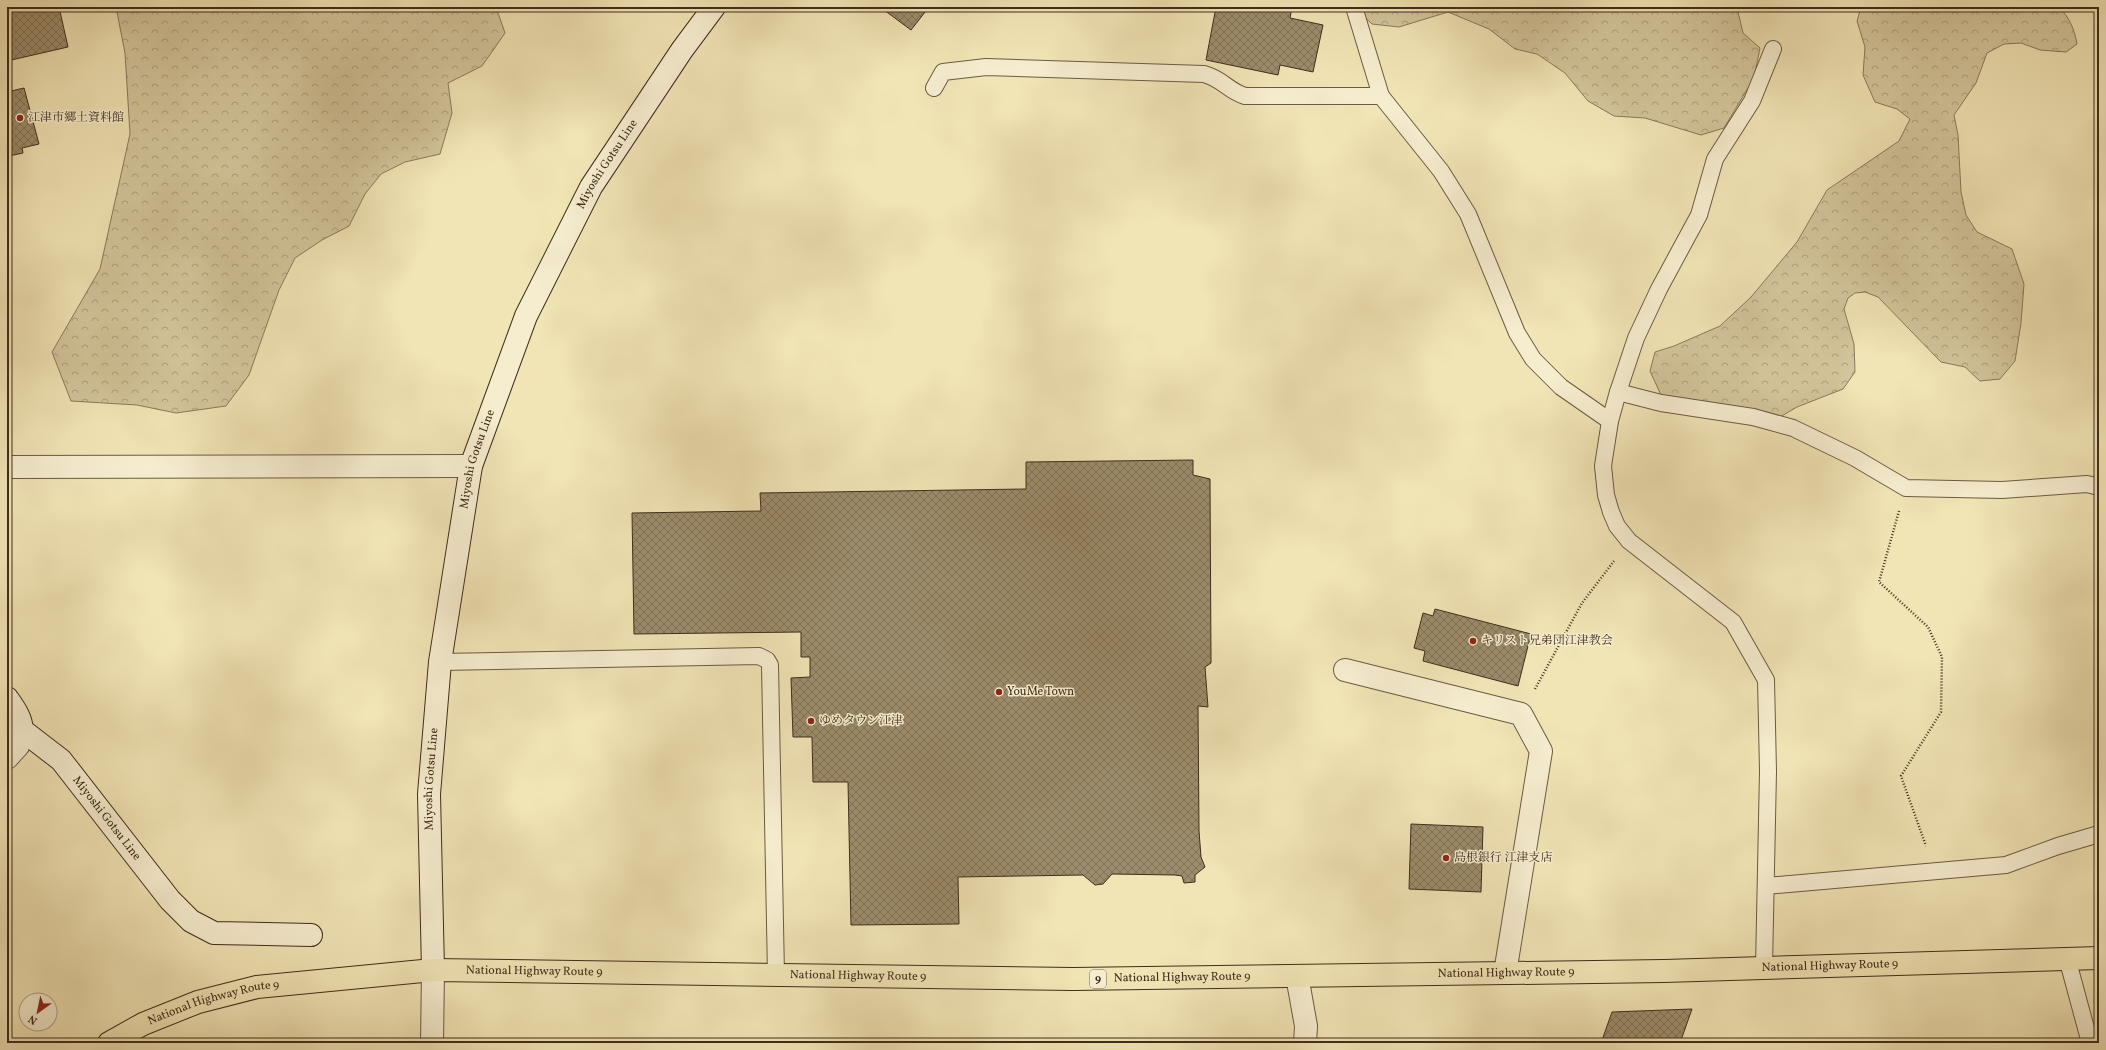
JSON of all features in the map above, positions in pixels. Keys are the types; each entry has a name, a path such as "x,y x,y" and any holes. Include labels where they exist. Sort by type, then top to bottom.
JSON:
{"highway":[{"name":"National Highway Route 9","path":"109,1043 143,1024 198,1002 257,987 433,970 1073,979 1764,968 2099,958"}],"main road":[{"name":"Miyoshi Gotsu Line","path":"432,1043 433,970 429,794 440,662 471,466 526,316 591,187 682,50 714,7"},
{"path":"7,467 471,466"},
{"path":"1345,670 1521,714 1541,751 1505,973"},
{"path":"7,698 17,711 22,722 22,730 18,746 7,758"},
{"name":"Miyoshi Gotsu Line","path":"22,730 61,760 170,900 191,921 214,933 311,935"},
{"path":"1297,976 1306,1026 1305,1043"}],"lane":[{"path":"1354,7 1381,96 1441,171 1468,214 1517,333 1533,359 1561,387 1610,421"},
{"path":"1764,968 1768,772 1766,680 1733,622 1628,541 1617,526 1606,495 1603,466 1610,421 1636,338 1659,289 1699,215 1715,159 1752,101 1773,49"},
{"path":"934,88 943,72 986,67 1204,74 1222,80 1233,91 1245,96 1381,96"},
{"path":"1618,392 1661,402 1753,417 1793,428 1855,458 1906,488 2002,490 2087,484 2099,487"},
{"path":"440,662 759,656 767,660 770,665 776,976"},
{"path":"1766,886 2006,865 2058,846 2099,834"},
{"path":"2067,958 2090,1043"}],"path":[{"path":"1906,488 1879,582 1928,627 1942,657 1941,712 1901,776 1935,871"},
{"path":"1521,714 1582,603 1628,541"}],"green space":[{"path":"116,7 496,7 505,33 482,66 448,83 452,113 440,154 405,162 381,174 365,194 349,226 322,240 295,258 279,290 249,375 226,406 176,413 137,405 71,401 52,352 100,269 130,134 125,53"},
{"path":"1354,7 1741,7 1738,12 1743,33 1760,48 1754,78 1724,128 1701,135 1645,118 1614,116 1588,101 1565,73 1537,54 1515,49 1489,29 1448,12 1399,27 1372,24"},
{"path":"1861,7 2058,7 2062,10 2071,24 2077,44 2066,52 2040,50 2021,43 2004,44 1987,53 1976,83 1954,115 1958,135 1961,192 1966,215 1977,232 2012,249 2024,284 2021,323 2015,361 2000,379 1980,381 1965,367 1941,362 1878,297 1865,292 1855,293 1848,298 1844,309 1854,344 1855,372 1843,389 1797,407 1780,417 1661,395 1650,371 1655,352 1674,346 1720,326 1751,297 1797,242 1827,190 1899,141 1910,119 1897,109 1875,102 1863,75 1865,47 1857,21"}],"building":[{"path":"7,7 59,7 68,47 7,61"},
{"path":"880,7 929,7 911,30"},
{"path":"1216,7 1292,7 1290,18 1323,25 1313,72 1280,65 1278,75 1206,60"},
{"name":"江津市郷土資料館","path":"24,88 39,144 22,148 23,153 9,156 7,151 7,92"},
{"name":"YouMe Town","path":"1193,460 1193,475 1210,479 1211,663 1205,667 1208,707 1198,706 1199,831 1201,857 1205,867 1195,875 1195,882 1184,883 1182,876 1175,875 1112,874 1103,884 1095,885 1083,875 958,877 959,924 851,925 848,782 813,782 812,737 793,737 791,678 810,677 810,657 801,657 801,632 634,634 632,513 761,511 760,493 1026,489 1026,462"},
{"name":"キリスト兄弟団江津教会","path":"1435,609 1531,634 1518,686 1423,661 1425,651 1414,648 1423,613 1433,616"},
{"name":"島根銀行 江津支店","path":"1411,824 1483,827 1481,892 1409,889"},
{"path":"1692,1009 1680,1043 1601,1043 1612,1012"}],"place":[{"name":"江津市郷土資料館","path":"20,118"},
{"name":"キリスト兄弟団江津教会","path":"1473,641"},
{"name":"YouMe Town","path":"999,692"},
{"name":"ゆめタウン江津","path":"811,721"},
{"name":"島根銀行 江津支店","path":"1446,858"}]}
